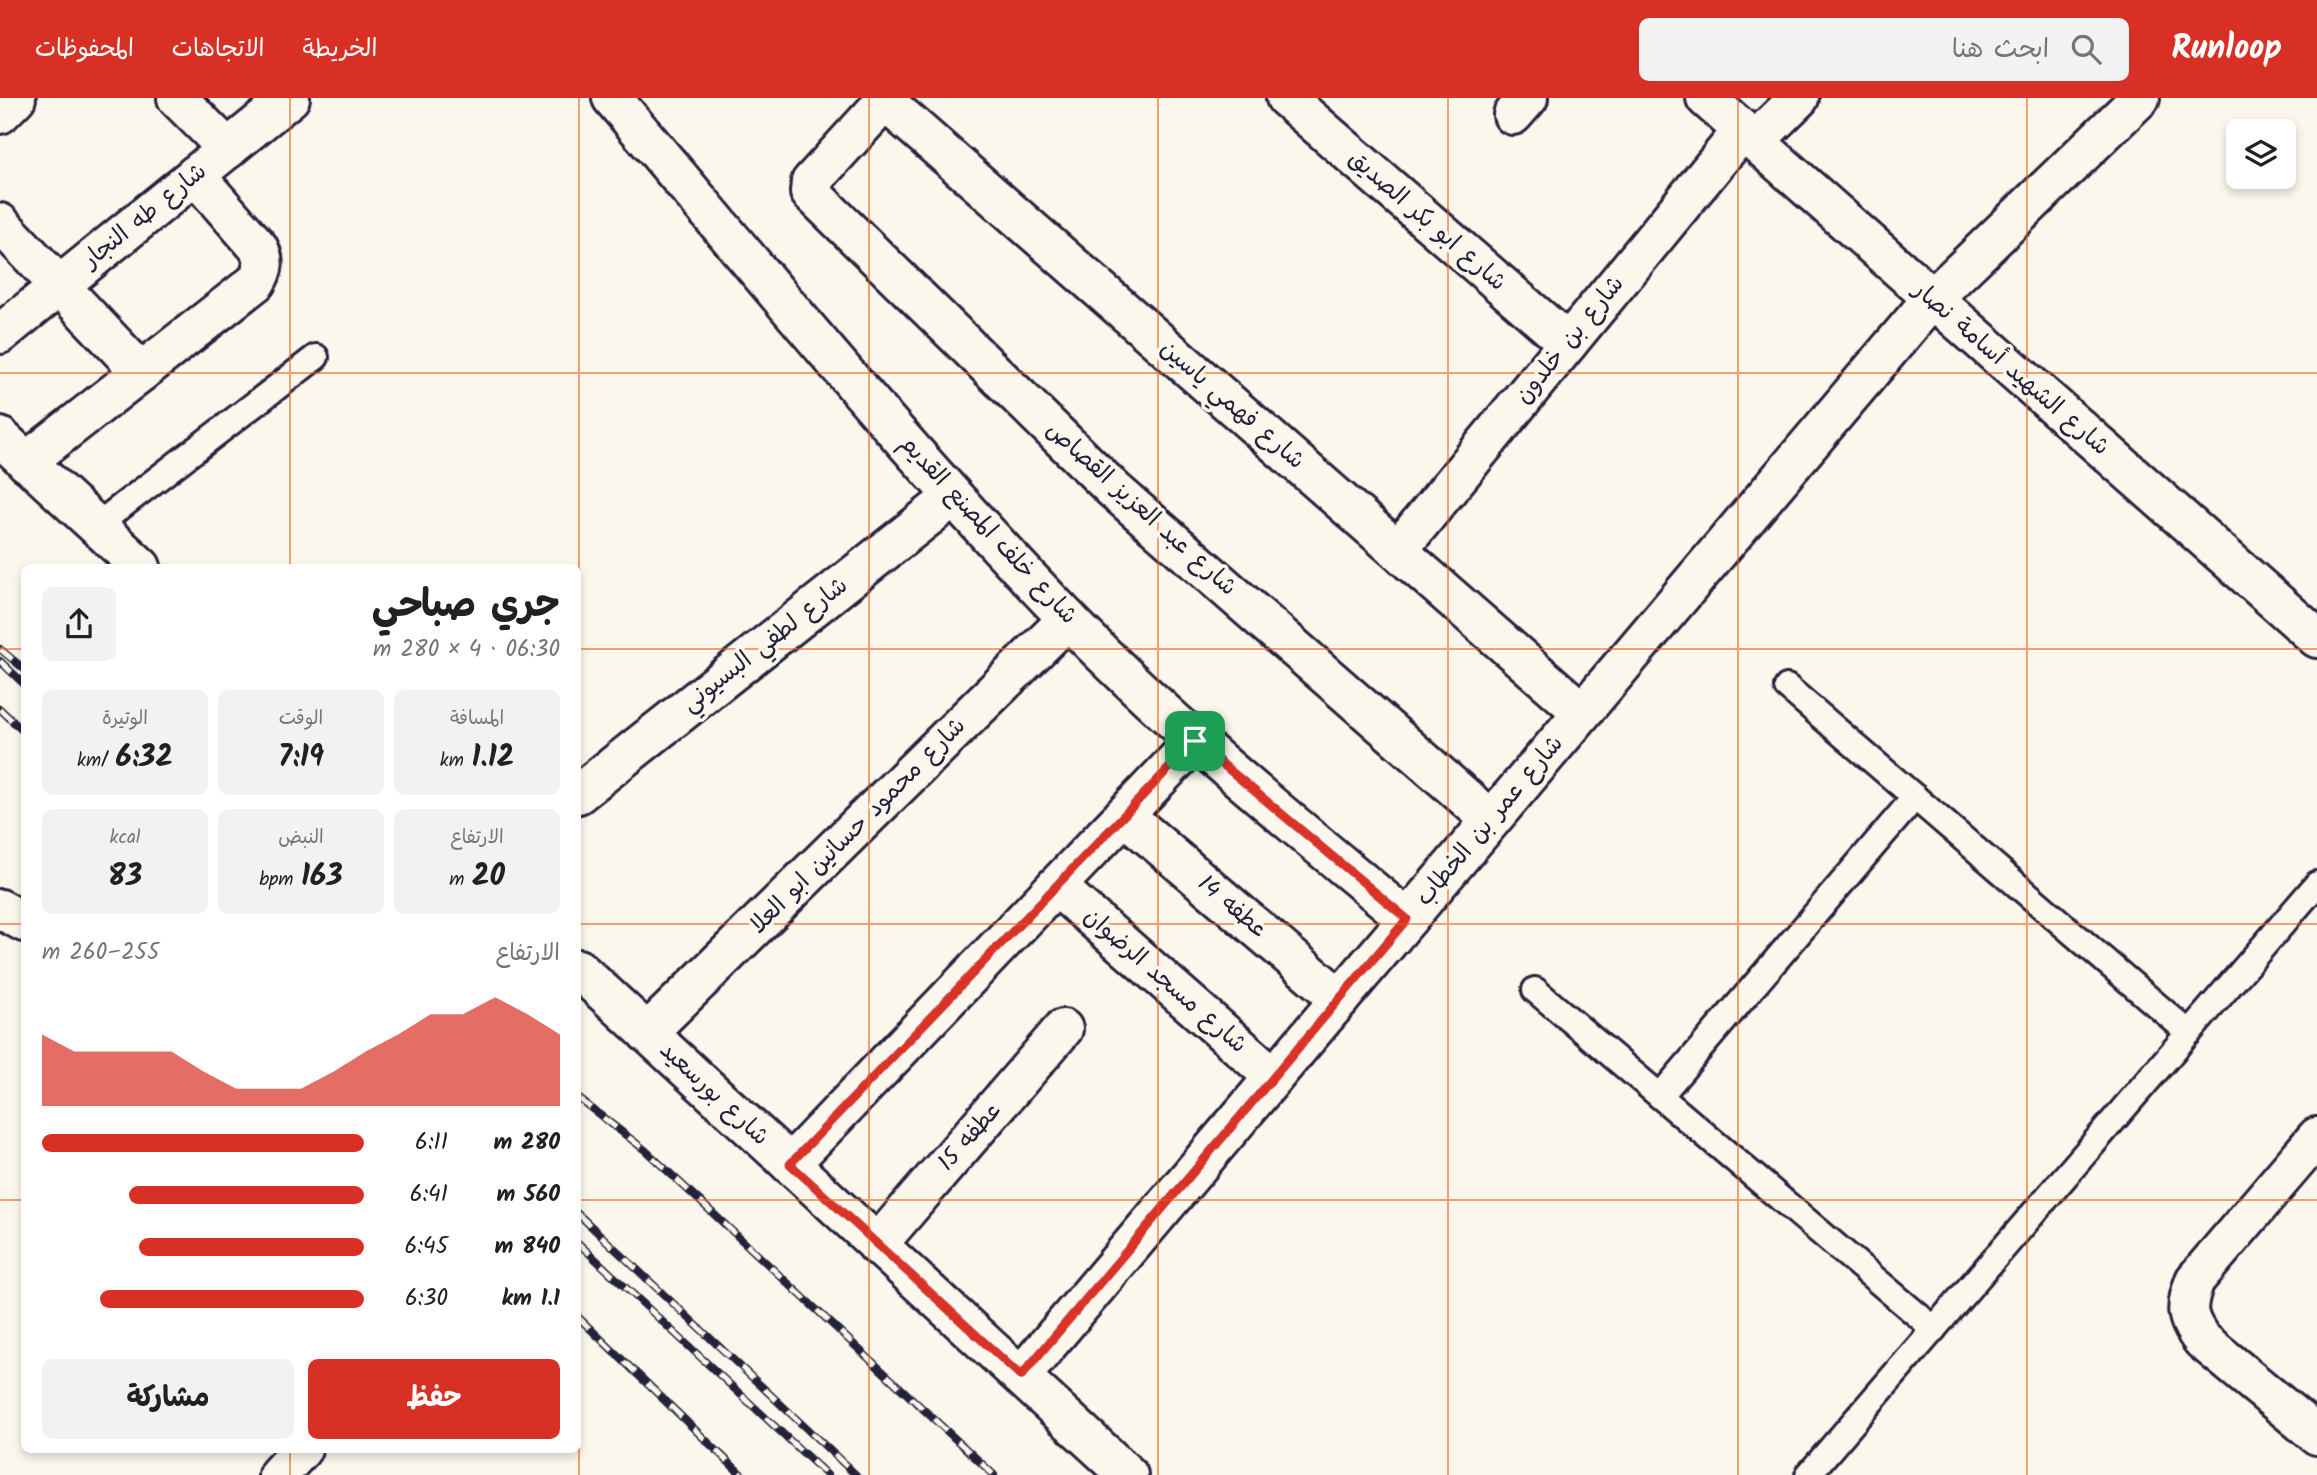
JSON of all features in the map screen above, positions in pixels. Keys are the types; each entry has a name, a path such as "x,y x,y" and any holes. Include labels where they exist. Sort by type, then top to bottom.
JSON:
{"street":[{"path":"0,114 16,98"},
{"path":"177,98 228,149"},
{"name":"شارع طه النجار","path":"0,334 290,98"},
{"name":"شارع خلف المصنع القديم","path":"612,98 953,497 1068,619 1195,741 1407,919"},
{"name":"شارع ابو بكر الصديق","path":"1286,98 1568,343"},
{"name":"شارع الشهيد أسامة نصار","path":"1706,98 2317,638"},
{"name":"شارع بن خلدون","path":"1398,550 1568,343 1749,135 1799,98"},
{"name":"شارع عمر بن الخطاب","path":"1021,1376 1932,299 2140,98"},
{"name":"شارع عبد العزيز القصاص","path":"883,99 811,182 810,192 1114,490 1491,820"},
{"name":"شارع فهمي ياسين","path":"883,99 1582,712"},
{"path":"138,564 13,449 141,372 256,282 264,264 258,247 195,175"},
{"path":"0,223 141,372"},
{"name":"شارع لطفي البسيوني","path":"581,792 953,497"},
{"name":"شارع محمود حسانين ابو العلا","path":"647,1033 1068,619"},
{"path":"790,1164 1195,741"},
{"name":"عطفه 14","path":"1124,815 1340,999"},
{"name":"شارع مسجد الرضوان","path":"1056,886 1274,1077"},
{"path":"0,909 21,920"},
{"name":"شارع بورسعيد","path":"581,972 1128,1475"},
{"name":"عطفه 15","path":"877,1245 1063,1029"},
{"path":"2317,1137 2194,1280 2187,1300 2190,1323 2202,1340 2317,1435"},
{"path":"278,1475 298,1453"}],"lane":[{"path":"96,526 317,357"},
{"path":"1787,687 2189,1033"},
{"path":"1660,1096 1915,797"},
{"path":"1808,1475 2317,884"},
{"path":"1535,990 1934,1329"}],"railway":[{"path":"0,649 21,666"},
{"path":"0,661 21,681"},
{"path":"0,709 21,729"},
{"path":"581,1100 645,1150 994,1475"},
{"path":"581,1217 856,1475"},
{"path":"581,1246 827,1475"},
{"path":"581,1320 742,1475"}],"route":[{"path":"1195,741 1407,919 1021,1376 790,1164 1195,741"}]}
